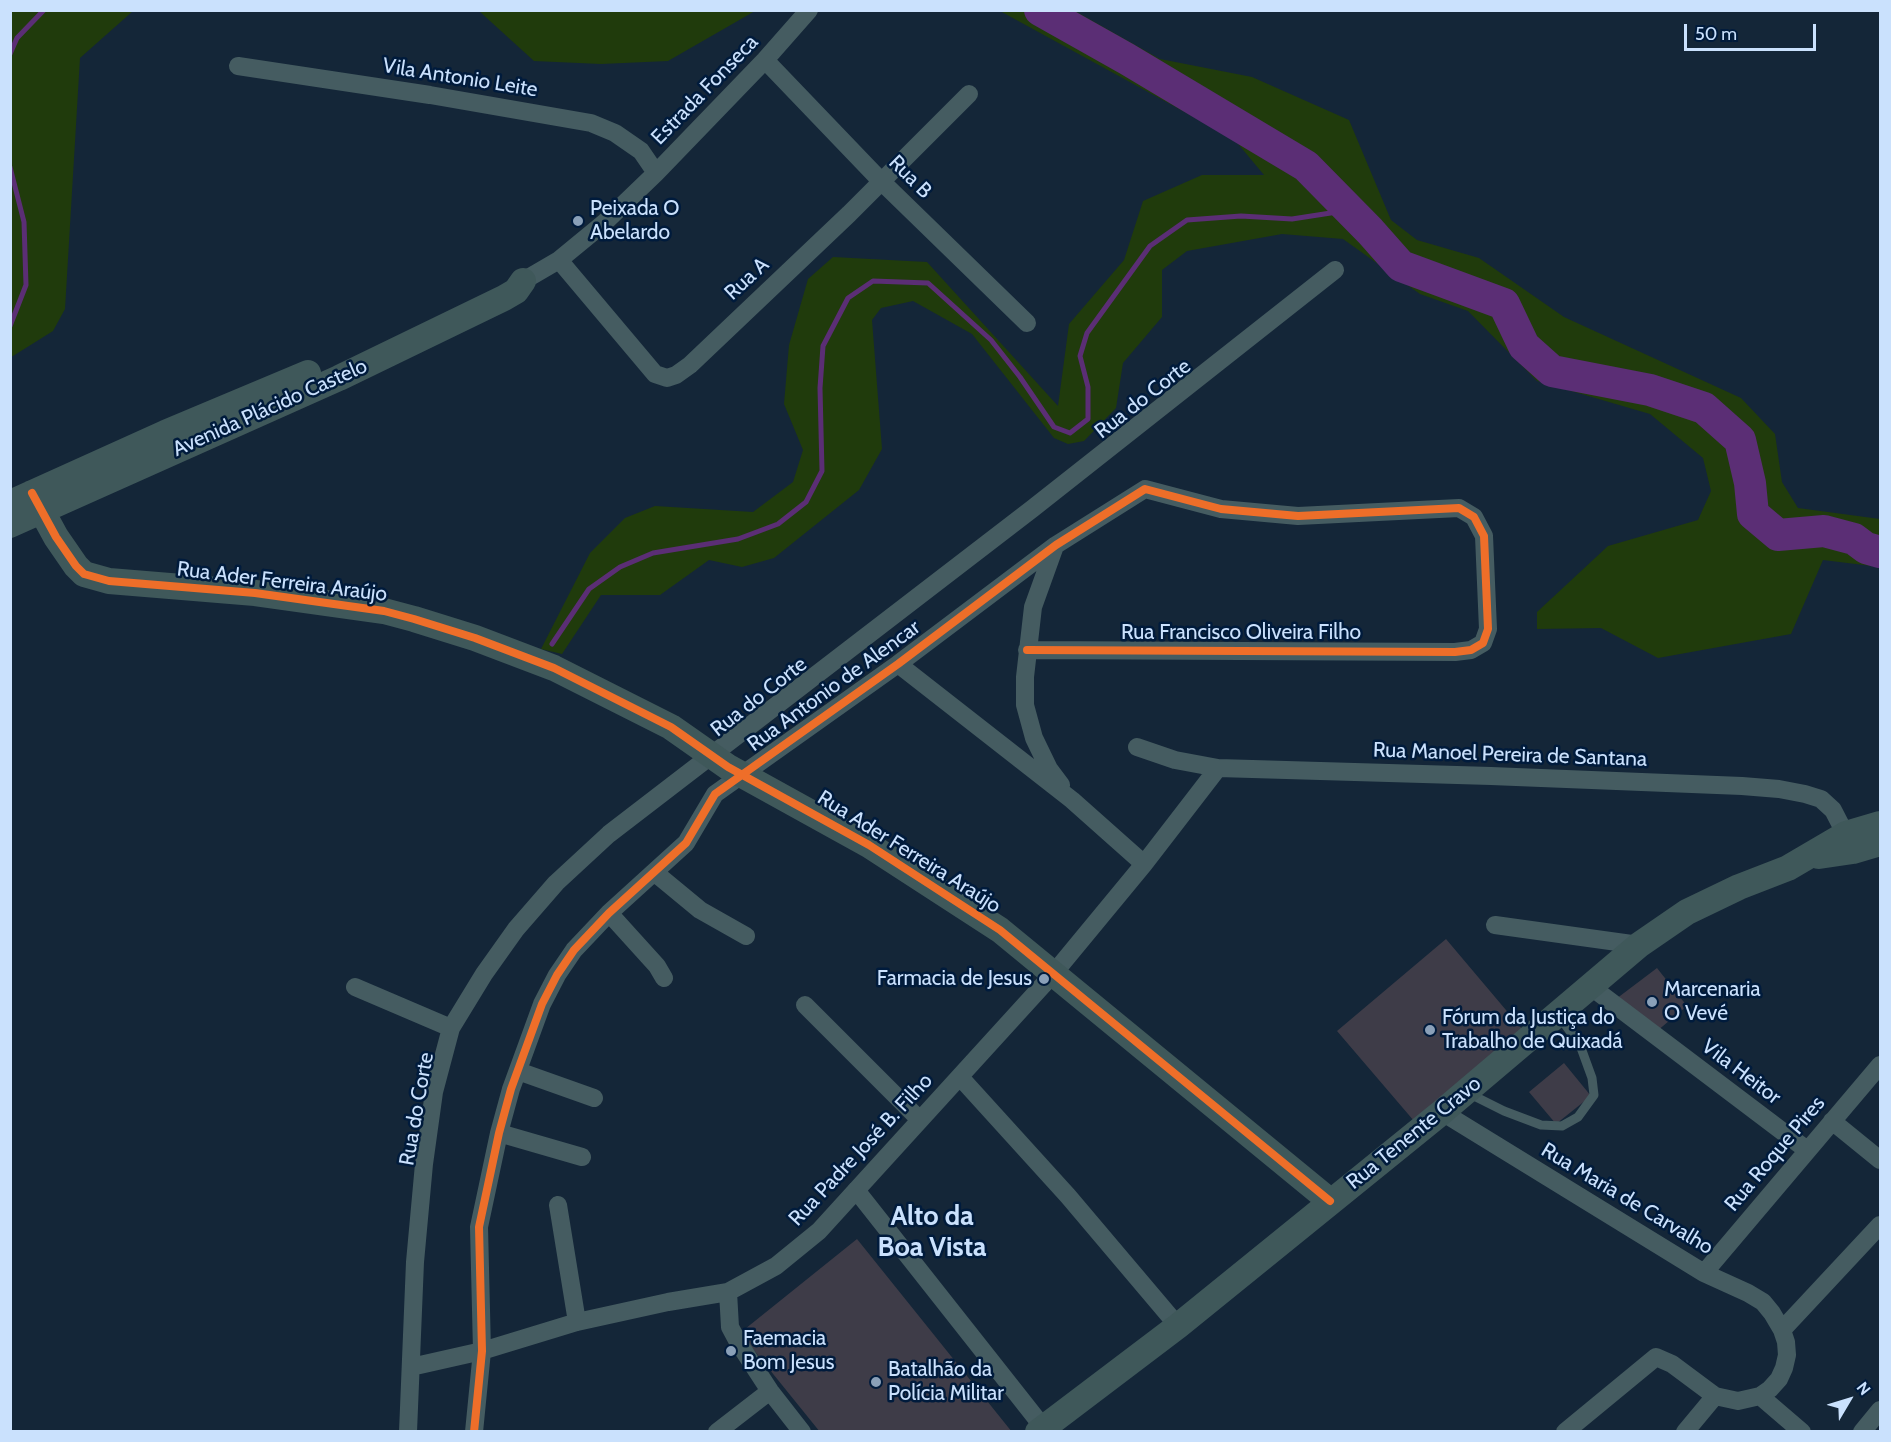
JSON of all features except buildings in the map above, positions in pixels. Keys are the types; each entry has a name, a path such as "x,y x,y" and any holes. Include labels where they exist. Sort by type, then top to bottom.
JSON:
{"street":[{"name":"Estrada Fonseca","path":"656,173 765,60 809,10"},
{"name":"Rua B","path":"765,60 881,181 1027,323"},
{"name":"Vila Antonio Leite","path":"238,66 430,95 591,123 615,133 641,151 656,173"},
{"name":"Rua A","path":"559,260 655,374 667,378 676,375 690,365 969,94"},
{"name":"Avenida Plácido Castelo","path":"10,525 28,502 336,370 491,290 510,282 523,281 559,260 604,224 656,173"},
{"name":"Rua do Corte","path":"408,1431 415,1262 424,1164 434,1092 452,1029 484,974 516,929 556,883 609,834 1032,509 1335,270"},
{"name":"Rua Antonio de Alencar","path":"474,1431 482,1351 479,1227 499,1133 518,1071 542,1004 557,975 574,950 609,913 686,843 715,794 898,664 1056,544 1144,489"},
{"name":"Rua Francisco Oliveira Filho","path":"1027,650 1455,652 1471,650 1484,643 1488,629 1484,536 1474,518 1459,508 1298,516 1221,509 1144,489"},
{"name":"Rua Ader Ferreira Araújo","path":"28,502 84,574 109,581 255,593 384,611 475,638 555,668 671,728 743,774 869,845 1000,930 1330,1201"},
{"path":"1056,544 1033,607 1027,650 1025,705 1028,722 1049,768 1072,800"},
{"path":"898,664 1072,800 1144,864"},
{"name":"Rua Manoel Pereira de Santana","path":"1137,747 1175,760 1218,768 1491,776 1779,789 1821,799 1833,810 1849,842"},
{"name":"Rua Padre José B. Filho","path":"411,1367 482,1351 577,1322 668,1302 728,1292 776,1266 819,1231 1054,973 1144,864 1218,768"},
{"path":"1849,842 1881,824"},
{"path":"1849,842 1881,843"},
{"name":"Rua Tenente Cravo","path":"1043,1430 1178,1326 1442,1112 1639,945 1687,912 1739,887 1849,842"},
{"path":"654,872 700,910 746,936"},
{"path":"609,913 649,957 664,978"},
{"path":"1495,924 1639,945"},
{"name":"Vila Heitor","path":"1590,986 1807,1150"},
{"path":"355,987 452,1029"},
{"path":"805,1005 920,1120"},
{"name":"Rua Roque Pires","path":"1704,1273 1881,1065"},
{"path":"518,1071 594,1098"},
{"path":"960,1077 1068,1196 1178,1326"},
{"name":"Rua Maria de Carvalho","path":"1442,1112 1704,1273 1763,1302 1782,1330"},
{"path":"1832,1121 1881,1160"},
{"path":"499,1133 582,1157"},
{"path":"856,1190 1043,1430"},
{"path":"558,1206 577,1322"},
{"path":"1565,1431 1653,1358 1662,1359 1682,1370 1715,1396 1737,1401 1760,1396 1774,1384 1784,1368 1787,1355 1782,1330 1881,1225"},
{"path":"728,1292 730,1327 770,1391 802,1431"},
{"path":"717,1431 770,1391"},
{"path":"1685,1431 1715,1396"},
{"path":"1760,1396 1802,1431"},
{"path":"1862,1431 1881,1410"}],"lane":[{"path":"1466,1092 1504,1111 1541,1125 1562,1126 1578,1117 1594,1095 1592,1078 1580,1045 1557,1014"}],"green space":[{"path":"10,11 133,11 80,58 65,309 53,331 13,356 10,356"},
{"path":"479,11 755,11 668,61 601,64 534,61"},
{"path":"1000,11 1075,11 1160,59 1252,77 1349,120 1391,220 1417,240 1479,258 1564,317 1741,398 1775,434 1782,482 1798,508 1880,519 1880,567 1823,560 1791,634 1658,658 1601,628 1537,629 1537,612 1608,546 1698,520 1711,491 1703,458 1650,414 1537,381 1468,311 1420,294 1343,239 1282,234 1187,251 1162,270 1162,317 1123,363 1116,408 1084,441 1068,444 1054,438 972,334 913,301 881,308 872,320 882,449 859,490 774,558 742,567 709,560 660,595 601,595 562,654 541,649 590,553 625,518 655,506 753,512 793,482 803,450 784,404 789,345 808,279 833,257 927,262 1058,406 1069,324 1124,260 1143,201 1202,175 1264,175 1234,139"}],"waterway":[{"path":"10,54 17,38 44,10"},
{"path":"1040,10 1306,166 1401,266 1504,304 1524,346 1552,371 1650,390 1704,408 1740,440 1750,483 1753,514 1778,535 1824,531 1854,539 1866,548 1880,552"},
{"path":"10,167 24,222 26,285 10,326"},
{"path":"552,644 589,589 620,567 653,553 738,539 778,524 806,502 822,471 820,388 823,346 848,298 873,281 928,283 991,340 1054,427 1070,433 1088,419 1088,387 1080,356 1087,333 1150,246 1187,220 1241,216 1292,219 1350,210"}],"cycle path":[{"path":"474,1432 482,1351 479,1227 511,1089 542,1004 557,975 574,950 609,913 686,843 715,794 898,664 1056,545 1145,489 1221,509 1298,516 1459,508 1474,517 1484,536 1488,629 1483,643 1471,650 1455,652 1027,650"},
{"path":"32,493 56,537 84,574 109,581 255,593 384,611 475,638 554,668 671,727 728,767 869,845 1000,930 1330,1201"}],"place":[{"name":"Peixada O Abelardo","path":"578,221"},
{"name":"Farmacia de Jesus","path":"1044,979"},
{"name":"Marcenaria O Vevé","path":"1652,1002"},
{"name":"Fórum da Justiça do Trabalho de Quixadá","path":"1430,1030"},
{"name":"Faemacia Bom Jesus","path":"731,1351"},
{"name":"Batalhão da Polícia Militar","path":"876,1382"}],"district":[{"name":"Alto da Boa Vista","path":"932,1232"}]}
